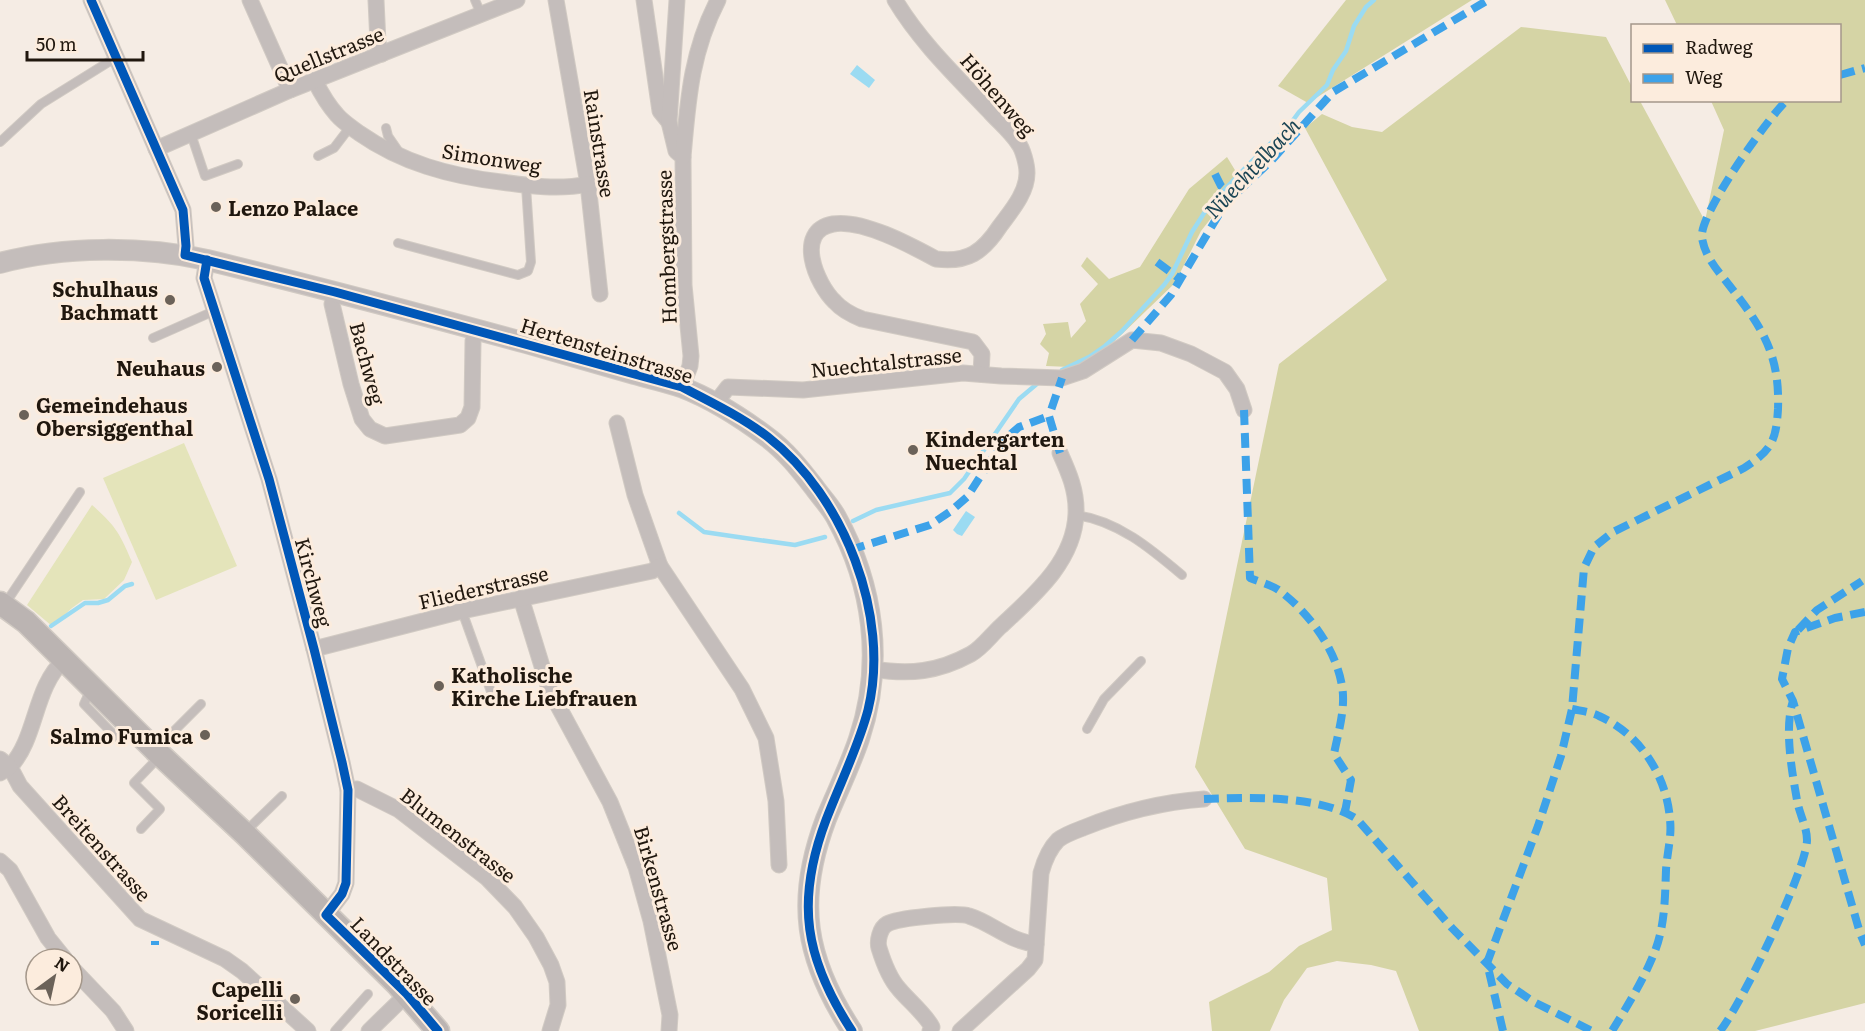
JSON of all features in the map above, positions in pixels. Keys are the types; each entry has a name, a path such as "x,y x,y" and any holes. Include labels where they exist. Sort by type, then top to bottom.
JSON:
{"main road":[{"name":"Landstrasse","path":"2,604 26,622 137,732 244,833 407,994 438,1031"}],"street":[{"path":"91,0 183,210 185,255"},
{"path":"250,0 290,90"},
{"path":"376,0 378,44 382,54"},
{"name":"Quellstrasse","path":"156,149 290,90 382,54 478,7 517,0"},
{"name":"Rainstrasse","path":"556,0 588,184 600,294"},
{"path":"644,0 660,111 669,122"},
{"name":"Hombergstrasse","path":"677,0 669,122 676,152 683,157 684,285 691,356 690,366 682,387"},
{"path":"683,157 693,66 704,30 718,0"},
{"name":"Höhenweg","path":"896,0 905,16 945,64 1020,145 1027,172 1025,185 1020,197 994,236 975,255 962,260 936,259 859,224 835,223 824,226 814,234 810,245 819,279 834,301 847,312 862,319 912,331 973,342 982,354 981,374"},
{"name":"Simonweg","path":"315,81 325,101 350,127 375,144 403,158 461,177 526,186 568,188 588,184"},
{"name":"Hertensteinstrasse","path":"0,262 68,251 129,251 185,255 207,260 476,329 682,387 715,404 768,437 799,467 835,516 861,574 870,612 873,669 868,708 813,859 808,919 811,945 818,968 839,1011 852,1031"},
{"name":"Kirchweg","path":"207,260 204,278 269,479 348,790 346,883 342,894 326,915"},
{"name":"Bachweg","path":"336,292 332,304 351,384 362,419 370,429 385,436 460,425 468,418 472,407 473,341 476,329"},
{"name":"Nuechtalstrasse","path":"715,404 728,387 803,390 963,373 1062,378 1083,371 1132,340 1161,344 1191,354 1225,372 1237,389 1244,410"},
{"path":"617,423 635,495 660,566 742,689 766,738 776,801 779,866"},
{"path":"873,669 916,672 938,667 973,653 1044,585 1064,556 1076,515 1071,478 1060,453"},
{"name":"Fliederstrasse","path":"314,649 462,611 652,571 660,566"},
{"name":"Birkenstrasse","path":"520,598 549,689 610,802 636,867 653,931 670,1015 669,1031"},
{"name":"Breitenstrasse","path":"65,659 50,675 22,754 3,766 140,920 225,959 242,971 308,1031"},
{"name":"Blumenstrasse","path":"348,790 357,789 399,810 487,878 515,906 536,937 557,982 558,1005 550,1031"},
{"path":"960,1031 1035,960 1041,873 1044,862 1059,839 1104,819 1128,812 1178,801 1204,799"},
{"path":"0,861 10,870 55,947"},
{"path":"930,1031 932,1027 928,1020 916,1010 896,986 878,945 880,932 888,923 928,916 961,914 972,916 999,932 1026,943 1036,944"},
{"path":"84,981 113,1011 126,1031"},
{"path":"369,1031 407,994"}],"lane":[{"path":"0,142 41,104 116,58"},
{"path":"318,156 334,148 350,127"},
{"path":"386,128 395,148 403,158"},
{"path":"191,134 205,176 238,164"},
{"path":"398,243 518,275 528,271 531,262 526,186"},
{"path":"153,338 214,310"},
{"path":"2,604 80,492"},
{"path":"1076,515 1093,518 1130,534 1182,575"},
{"path":"462,611 494,700"},
{"path":"1087,729 1104,699 1141,661"},
{"path":"141,830 160,809 134,783 201,704"},
{"path":"244,833 282,796"},
{"path":"334,1031 368,994"}],"green space":[{"path":"1346,0 1472,0 1308,103 1278,86"},
{"path":"1665,0 1865,0 1865,1003 1755,1031 1419,1031 1396,971 1337,961 1307,968 1284,1000 1270,1031 1212,1031 1209,1002 1269,972 1299,946 1332,930 1327,878 1245,849 1195,767 1279,364 1387,280 1305,128 1322,114 1352,127 1382,132 1521,27 1606,37 1631,85 1631,102 1641,102 1705,221 1724,130 1711,102 1841,102 1841,24 1677,24"},
{"path":"1227,157 1241,180 1201,231 1175,283 1097,356 1070,367 1046,366 1049,353 1040,344 1046,334 1043,324 1068,322 1071,338 1086,321 1080,304 1098,284 1081,266 1087,257 1109,279 1140,267 1189,189"},
{"path":"184,443 237,566 156,600 103,478"},
{"path":"92,505 116,531 132,562 124,580 104,599 83,600 52,626 27,605"}],"water":[{"path":"857,65 875,80 869,88 850,74"},
{"path":"966,511 975,517 962,536 953,530"}],"waterway":[{"name":"Nüechtelbach","path":"1062,370 1089,357 1105,346 1164,285 1208,207 1327,85 1333,70 1346,51 1354,26 1366,7 1374,0"},
{"name":"Nüechtelbach","path":"853,521 876,510 950,493 964,479 1019,399 1038,383"},
{"name":"Nüechtelbach","path":"679,513 704,532 795,545 825,537"},
{"name":"Nüechtelbach","path":"51,626 85,603 108,600 125,586 132,584"}],"marked path":[{"path":"1132,340 1171,295 1225,204 1272,160 1333,92 1488,0"},
{"path":"1841,75 1865,68"},
{"path":"1503,1031 1487,963 1538,826 1561,756 1572,709 1584,568 1594,547 1613,532 1744,468 1767,450 1774,437 1778,390 1776,372 1767,342 1751,314 1709,258 1702,238 1704,226 1722,189 1765,126 1785,102"},
{"path":"1215,174 1221,186 1233,197"},
{"path":"1157,262 1180,279"},
{"path":"1060,453 1049,416 1062,378"},
{"path":"1244,410 1250,578 1273,587 1291,600 1320,633 1334,659 1343,694 1341,720 1334,754 1351,780 1345,812"},
{"path":"850,550 930,525 951,511 967,497 1004,440 1019,427 1049,416"},
{"path":"1798,630 1817,610 1862,581"},
{"path":"1865,612 1835,618 1795,632 1788,648 1782,679 1793,701 1865,945"},
{"path":"1720,1031 1742,995 1771,937 1804,856 1807,835 1799,810 1790,750 1789,724 1793,701"},
{"path":"1572,709 1596,715 1614,724 1639,745 1657,773 1668,804 1670,820 1661,931 1641,982 1612,1031"},
{"path":"1204,799 1283,799 1323,805 1357,819 1452,928 1507,984 1534,1002 1592,1031"}],"cycle path":[{"path":"91,0 183,210 185,255 335,292 682,387 737,416 768,437 795,462 819,491 839,525 855,560 867,598 873,636 873,674 868,710 816,850 810,877 808,904 815,954 836,1005 852,1031"},
{"path":"207,260 204,278 269,479 348,790 346,883 342,894 326,915 407,994 438,1031"}],"place":[{"name":"Lenzo Palace","path":"216,207"},
{"name":"Schulhaus Bachmatt","path":"170,300"},
{"name":"Neuhaus","path":"217,367"},
{"name":"Gemeindehaus Obersiggenthal","path":"24,415"},
{"name":"Kindergarten Nuechtal","path":"913,450"},
{"name":"Katholische Kirche Liebfrauen","path":"439,686"},
{"name":"Salmo Fumica","path":"205,735"},
{"name":"Capelli Soricelli","path":"295,999"}]}
